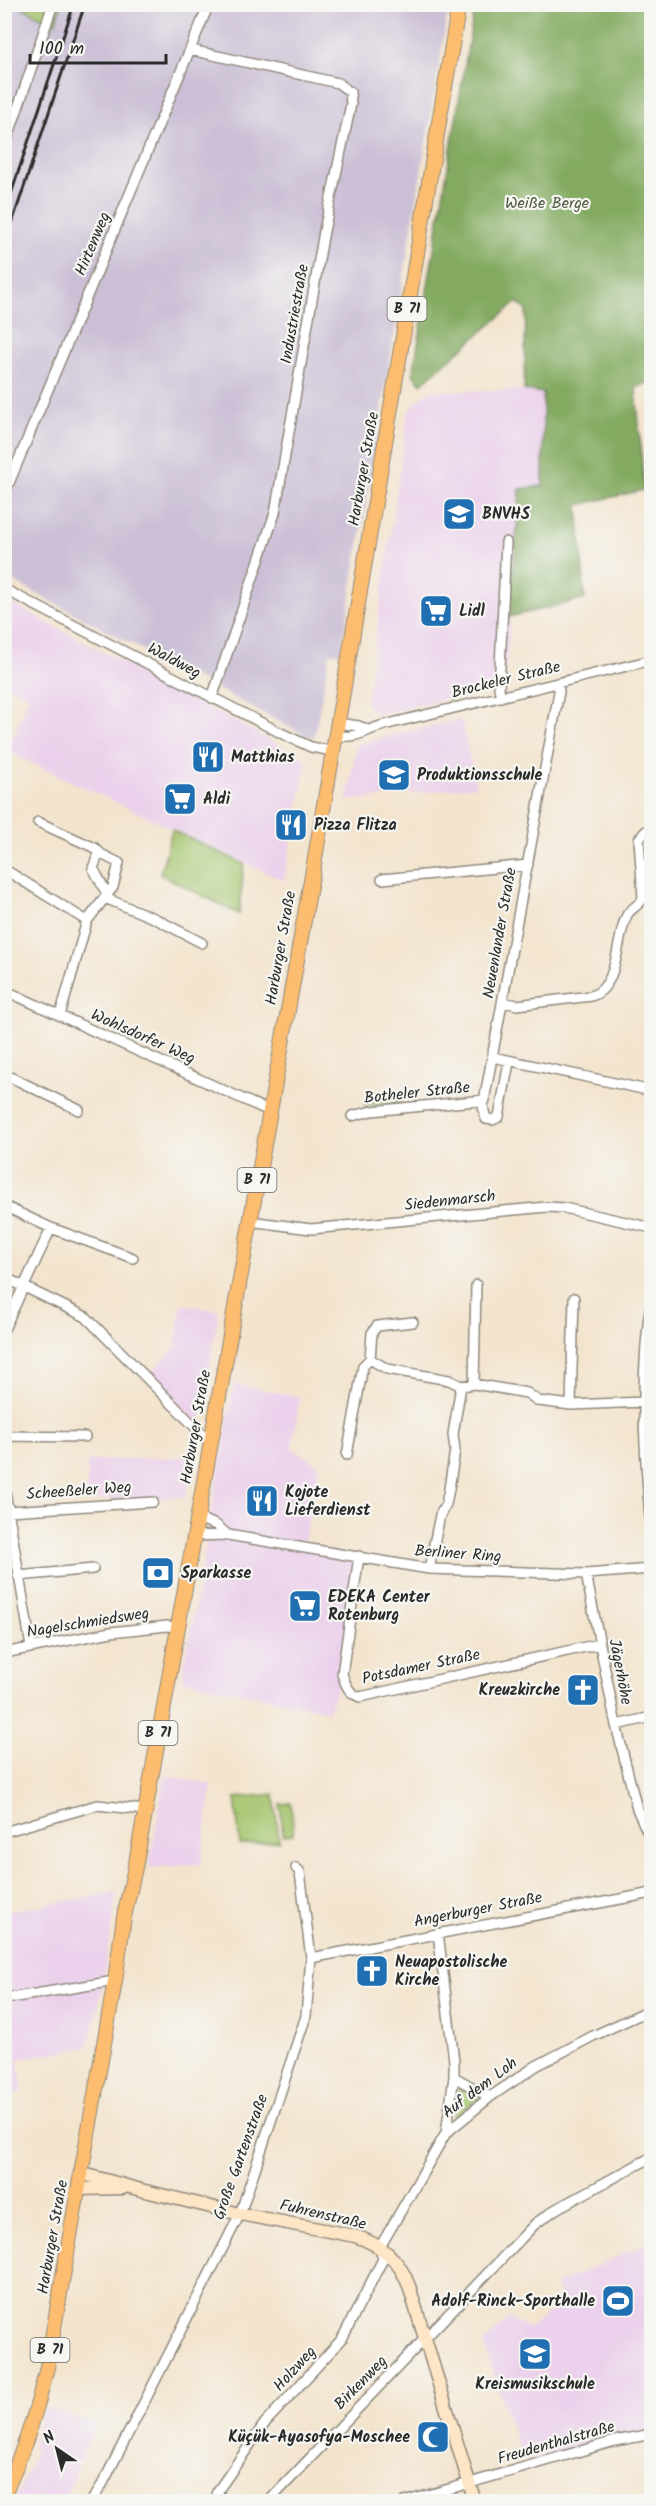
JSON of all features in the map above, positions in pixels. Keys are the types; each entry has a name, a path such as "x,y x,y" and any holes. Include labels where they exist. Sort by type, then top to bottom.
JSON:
{"main road":[{"name":"Harburger Straße","path":"4,2494 20,2460 39,2401 78,2189 115,1981 116,1963 130,1896 333,751 459,4"}],"street":[{"path":"4,149 53,4"},
{"name":"Hirtenweg","path":"4,495 209,4"},
{"name":"Industriestraße","path":"191,50 338,83 350,92 351,104 324,231 275,513 212,698"},
{"path":"501,697 499,688 506,542"},
{"name":"Waldweg","path":"4,589 311,747 333,751"},
{"name":"Brockeler Straße","path":"336,730 354,737 368,730 651,660"},
{"name":"Neuenlander Straße","path":"485,1101 559,692 558,683"},
{"path":"38,822 95,848 101,854 119,863 113,887 87,921 60,1016"},
{"path":"503,1002 517,1005 591,996 602,989 615,965 627,916 644,898 639,839 646,831"},
{"path":"101,854 93,867 106,896 202,943"},
{"path":"382,879 528,865"},
{"path":"4,868 87,921"},
{"name":"Wohlsdorfer Weg","path":"4,990 269,1111"},
{"path":"493,1057 651,1091"},
{"path":"485,1101 483,1107 486,1119 493,1120 500,1117 509,1062"},
{"path":"4,1074 79,1110"},
{"name":"Botheler Straße","path":"352,1116 372,1111 485,1101"},
{"path":"4,1206 51,1227 134,1258"},
{"name":"Siedenmarsch","path":"249,1221 312,1229 547,1207 564,1208 651,1228"},
{"path":"4,1329 51,1227"},
{"path":"4,1277 86,1317 210,1442"},
{"path":"474,1384 476,1285"},
{"path":"651,1296 645,1350 644,1402 651,1542"},
{"path":"571,1405 574,1298"},
{"path":"347,1455 363,1366 370,1359 372,1333 377,1326 413,1322"},
{"path":"370,1359 387,1369 449,1380 461,1386 474,1384 527,1393 538,1401 571,1405 644,1402"},
{"path":"429,1569 440,1515 446,1504 449,1489 455,1450 453,1434 461,1386"},
{"path":"4,1436 85,1437"},
{"name":"Scheeßeler Weg","path":"4,1485 31,1647"},
{"name":"Scheeßeler Weg","path":"8,1511 153,1502"},
{"name":"Berliner Ring","path":"196,1518 216,1525 228,1534"},
{"name":"Berliner Ring","path":"193,1536 228,1534 429,1569 586,1574 651,1569"},
{"name":"Potsdamer Straße","path":"359,1556 342,1674 347,1688 353,1695 360,1697 599,1644"},
{"path":"18,1576 93,1569"},
{"name":"Jägerhöhe","path":"586,1574 615,1725 637,1809 651,1842"},
{"name":"Nagelschmiedsweg","path":"4,1653 111,1632 177,1627"},
{"path":"615,1725 651,1717"},
{"path":"4,1832 97,1805 145,1810"},
{"name":"Große Gartenstraße","path":"91,2502 102,2485 240,2214 306,2016 310,1958 300,1872 296,1868"},
{"name":"Angerburger Straße","path":"310,1958 651,1893"},
{"path":"438,1933 454,2077 446,2133"},
{"path":"4,1999 115,1981"},
{"name":"Auf dem Loh","path":"380,2247 446,2133 490,2097 536,2066 651,2009"},
{"path":"454,2077 490,2097"},
{"name":"Birkenweg","path":"268,2502 535,2224 563,2205 651,2157"},
{"name":"Fuhrenstraße","path":"80,2173 131,2188 240,2214 355,2236 390,2254 402,2269 425,2336 475,2502"},
{"name":"Fuhrenstraße","path":"78,2189 131,2188"},
{"name":"Holzweg","path":"224,2502 217,2492 265,2423 342,2339 383,2259 380,2247"},
{"name":"Freudenthalstraße","path":"404,2502 615,2441 651,2434"}],"shaded area":[{"path":"61,4 449,5 341,653 330,653 314,737 306,736 5,577 4,5 18,5 55,23"},
{"path":"524,390 543,392 543,486 520,489 505,685 376,715 366,704 408,413 417,401 430,391"},
{"path":"5,600 307,760 284,881 8,752 29,696 5,684"},
{"path":"461,719 476,786 347,801 357,744"},
{"path":"182,1304 219,1311 199,1428 150,1374 175,1348"},
{"path":"234,1384 300,1397 292,1448 319,1465 303,1546 359,1556 342,1674 328,1711 182,1680"},
{"path":"194,1456 186,1497 86,1500 88,1461"},
{"path":"165,1775 212,1785 201,1864 149,1868"},
{"path":"117,1892 100,1999 88,2047 18,2059 23,2092 5,2094 4,1912"},
{"path":"651,2241 651,2431 613,2437 523,2462 483,2343 510,2318 527,2329 564,2303 555,2285"},
{"path":"44,2408 96,2424 65,2498 70,2501 15,2501 36,2451 32,2447"}],"green space":[{"path":"18,5 61,5 55,24"},
{"name":"Weiße Berge","path":"475,5 651,5 652,381 636,388 644,490 578,505 585,599 509,617 520,489 543,486 543,393 524,390 526,310 517,302 421,384 413,374"},
{"path":"172,830 244,864 239,914 160,874"},
{"path":"404,1092 402,1102 365,1106 367,1096"},
{"path":"274,1794 279,1841 240,1845 235,1798"},
{"path":"291,1803 294,1834 283,1835 280,1804"},
{"path":"460,2088 465,2088 479,2098 453,2119 456,2093"}],"railway":[{"path":"4,215 74,4"},
{"path":"4,247 85,4"}],"place":[{"name":"BNVHS","path":"459,514"},
{"name":"Lidl","path":"436,611"},
{"name":"Matthias","path":"208,757"},
{"name":"Produktionsschule","path":"394,775"},
{"name":"Aldi","path":"180,799"},
{"name":"Pizza Flitza","path":"291,825"},
{"name":"Kojote Lieferdienst","path":"262,1501"},
{"name":"Sparkasse","path":"158,1573"},
{"name":"EDEKA Center Rotenburg","path":"305,1606"},
{"name":"Kreuzkirche","path":"583,1690"},
{"name":"Neuapostolische Kirche","path":"372,1971"},
{"name":"Adolf-Rinck-Sporthalle","path":"618,2301"},
{"name":"Kreismusikschule","path":"535,2354"},
{"name":"Küçük-Ayasofya-Moschee","path":"433,2437"}]}
